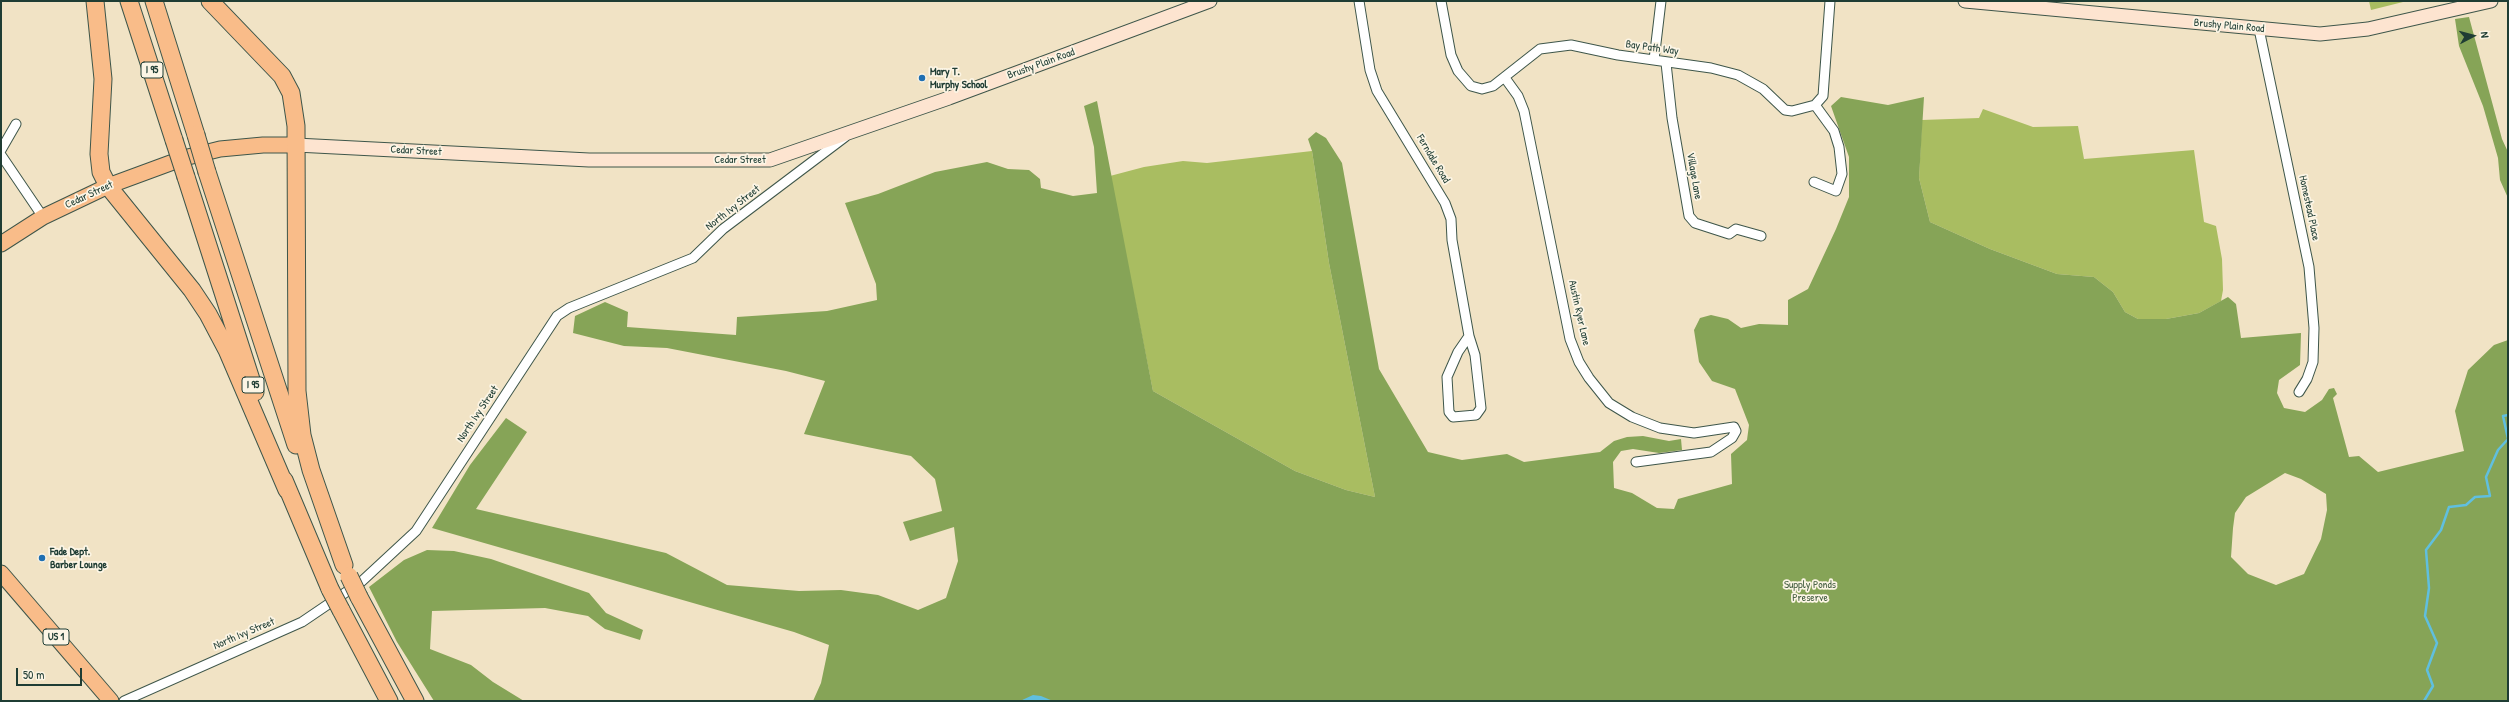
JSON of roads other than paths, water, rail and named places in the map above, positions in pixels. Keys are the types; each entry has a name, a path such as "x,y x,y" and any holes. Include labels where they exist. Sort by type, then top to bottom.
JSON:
{"highway":[{"path":"95,1 103,79 99,162 108,186 192,290 208,314 227,350 287,490"},
{"name":"I 95","path":"130,1 287,490 340,610 389,701"},
{"name":"I 95","path":"154,1 207,172 311,489 359,597 415,701"},
{"path":"210,1 277,70 287,84 293,105 296,145 297,391 302,434 311,470 346,570"}],"main road":[{"name":"Brushy Plain Road","path":"849,134 1210,1"},
{"name":"Brushy Plain Road","path":"1966,1 2320,34 2351,31 2400,23 2491,1"},
{"name":"Cedar Street","path":"1,244 43,217 108,186 184,158 220,149 263,145 296,145 589,160 770,160 849,134"},
{"name":"US 1","path":"1,573 111,701"}],"street":[{"name":"Ferndale Road","path":"1359,1 1370,70 1377,91 1445,203 1451,219 1452,240 1469,336 1475,355 1481,408 1476,415 1453,417 1449,412 1447,377 1458,352 1469,336"},
{"name":"Bay Path Way","path":"1441,1 1451,55 1464,80 1471,86 1482,89 1493,86 1540,49 1571,45 1618,56 1711,68 1738,75 1763,89 1784,110 1802,110 1815,105"},
{"path":"1654,60 1662,1"},
{"path":"1814,182 1836,191 1842,174 1839,146 1834,131 1815,105 1824,96 1830,1"},
{"name":"Homestead Place","path":"2259,29 2309,267 2314,328 2313,362 2307,379 2299,392"},
{"name":"Village Lane","path":"1666,63 1672,118 1689,216 1695,223 1728,234 1736,229 1760,236"},
{"name":"Austin Ryer Lane","path":"1505,78 1518,96 1524,111 1570,338 1579,362 1589,378 1609,403 1632,416 1660,428 1694,433 1734,427 1736,431 1732,438 1711,452 1636,462"},
{"path":"1,150 16,124"},
{"name":"North Ivy Street","path":"124,701 302,622 361,582 416,531 558,316 569,308 693,258 723,229 849,134"},
{"path":"1,155 43,217"}],"water":[{"path":"1033,695 1041,696 1053,701 1020,701"}],"waterway":[{"path":"2424,701 2433,686 2427,670 2437,643 2425,616 2429,588 2426,550 2441,530 2449,507 2466,505 2475,497 2490,496 2486,477 2498,450 2508,439 2503,416 2508,415"}],"place":[{"name":"Mary T. Murphy School","path":"922,78"},
{"name":"Fade Dept. Barber Lounge","path":"42,558"}],"park label":[{"name":"Supply Ponds Preserve","path":"1810,591"}]}
